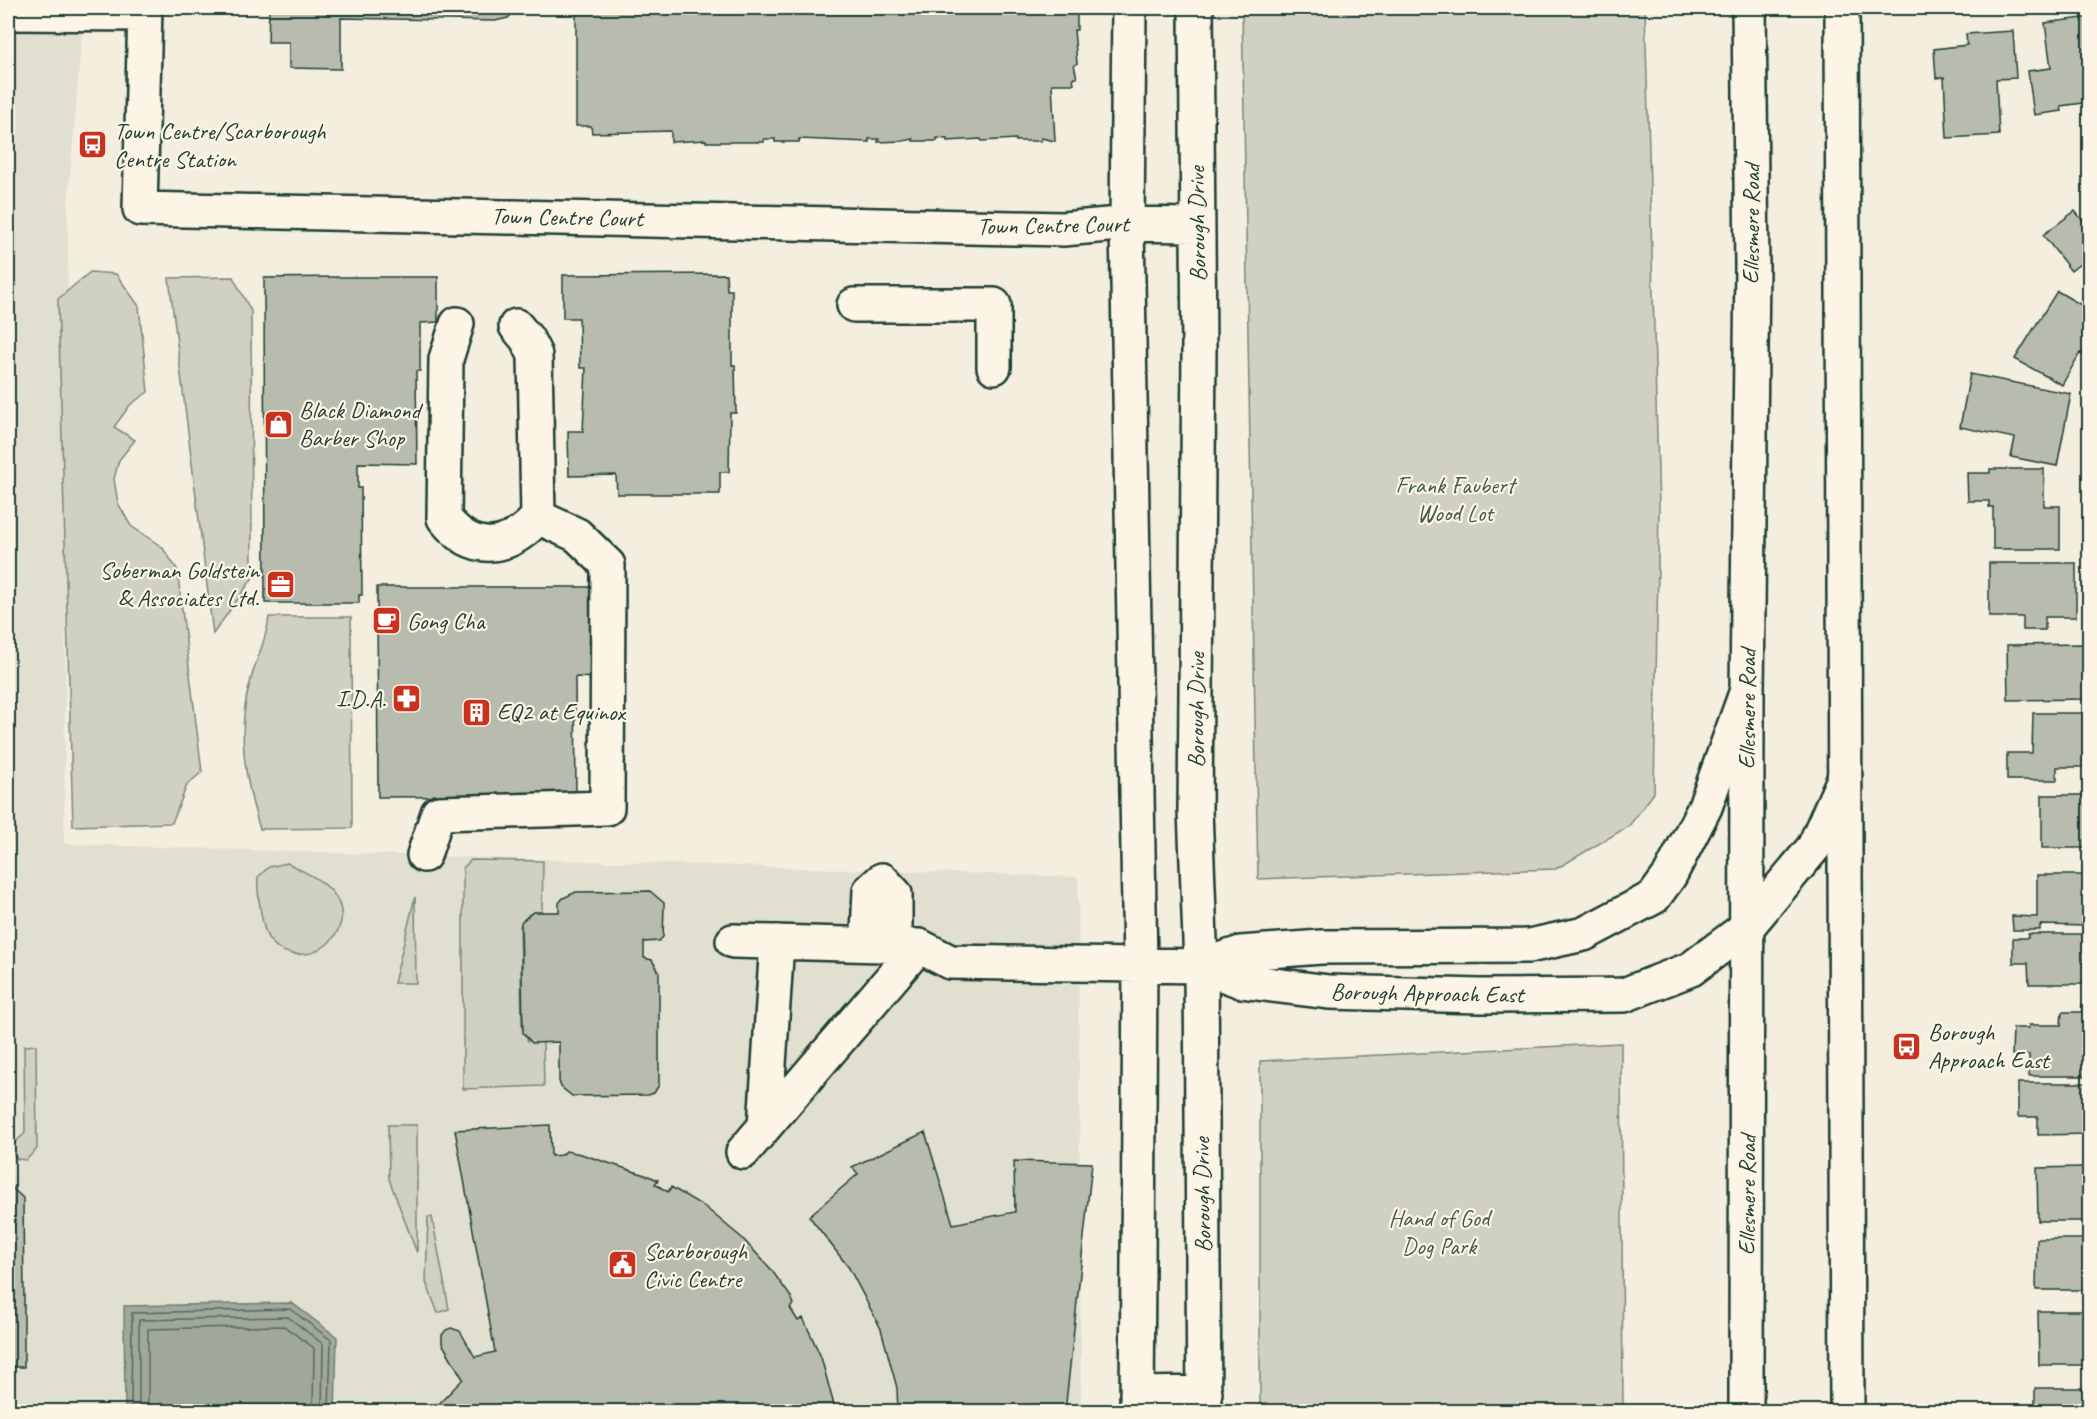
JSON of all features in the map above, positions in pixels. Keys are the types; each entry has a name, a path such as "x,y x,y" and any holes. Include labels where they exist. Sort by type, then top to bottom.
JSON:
{"street":[{"path":"1128,8 1127,224 1140,966 1137,1403 1204,1402"},
{"name":"Borough Drive","path":"1196,8 1196,225 1199,350 1195,810 1201,966 1204,1402"},
{"name":"Ellesmere Road","path":"1746,1412 1747,692 1752,267 1749,8"},
{"path":"1842,8 1847,1412"},
{"path":"8,12 144,11"},
{"name":"Town Centre Court","path":"144,11 140,209 1064,229 1127,224 1196,225"},
{"path":"854,305 994,305 994,366"},
{"path":"457,324 446,359 444,518 463,537 489,545 517,536 538,517 535,355 527,339 516,326"},
{"path":"424,855 438,813 607,808 608,565 577,535 538,517"},
{"name":"Borough Approach East","path":"919,946 950,962 1201,966 1241,953 1309,948 1529,946 1584,934 1654,897 1670,874 1705,807 1747,692"},
{"name":"Borough Approach East","path":"1201,966 1241,981 1329,992 1480,996 1624,995 1690,969 1748,926 1814,846 1844,779"},
{"path":"733,941 919,946"},
{"path":"765,1126 777,942"},
{"path":"743,1152 919,946"}],"shaded area":[{"path":"8,8 84,8 68,201 64,844 1078,877 1081,1411 8,1411"}],"green space":[{"name":"Frank Faubert Wood Lot","path":"1242,8 1645,8 1659,508 1654,793 1629,826 1556,869 1258,879"},
{"path":"90,272 116,274 139,306 148,392 130,405 114,427 135,440 119,460 114,479 118,503 131,526 162,547 177,569 202,772 187,785 172,823 73,826 58,299"},
{"path":"233,277 251,311 252,579 213,634 169,278"},
{"path":"269,617 351,617 352,828 260,829 250,793 243,738 246,701 266,635"},
{"path":"471,860 543,861 542,912 529,914 520,926 522,1028 528,1041 543,1042 544,1086 463,1089 463,868"},
{"path":"287,863 324,884 333,893 340,908 341,922 336,935 314,952 300,955 285,952 272,943 265,929 259,899 258,877 269,867"},
{"path":"415,897 416,983 394,983"},
{"name":"Hand of God Dog Park","path":"1621,1043 1623,1411 1260,1411 1260,1061"},
{"path":"36,1045 37,1149 26,1160 17,1159 9,1148 25,1133 24,1046"},
{"path":"388,1125 417,1125 417,1253 389,1179"},
{"path":"428,1217 432,1217 449,1309 438,1313 426,1282"}],"water":[{"path":"292,1303 337,1337 335,1411 125,1411 124,1306"}],"building":[{"path":"269,8 518,8 508,18 495,21 341,18 341,69 289,68 289,42 268,42"},
{"path":"576,8 1077,8 1077,30 1074,30 1077,64 1074,65 1077,78 1073,78 1074,84 1052,84 1055,141 1041,138 1041,141 1016,141 1016,139 982,141 981,139 947,141 947,139 937,138 937,141 913,141 913,139 878,142 879,139 869,139 869,142 799,139 799,142 775,142 775,139 764,139 764,142 706,142 706,140 671,142 671,131 592,133 591,126 576,126"},
{"path":"2090,17 2090,102 2061,106 2062,111 2034,115 2028,71 2051,68 2045,23"},
{"path":"2013,31 2016,78 1996,79 1999,135 1947,138 1944,77 1936,78 1934,49 1967,45 1966,34"},
{"path":"2075,211 2090,230 2090,256 2071,271 2043,235"},
{"path":"726,274 727,290 732,290 732,365 735,365 736,413 730,413 729,472 720,472 720,494 617,494 616,475 569,476 568,431 583,431 586,368 580,368 579,318 563,318 563,275"},
{"path":"438,277 438,322 420,323 420,371 416,371 417,464 358,463 358,488 361,488 362,595 359,595 359,603 265,603 264,278"},
{"path":"2057,291 2090,310 2090,358 2080,353 2062,385 2015,359"},
{"path":"1970,374 2071,394 2057,466 2011,457 2015,438 1960,427"},
{"path":"1990,469 2044,469 2044,506 2060,506 2060,549 1993,549 1993,507 1989,507 1989,501 1968,501 1967,473 1990,473"},
{"path":"1989,563 2076,563 2076,617 2045,617 2045,630 2023,630 2023,617 1989,617"},
{"name":"EQ2 at Equinox","path":"377,587 600,587 600,678 575,677 576,796 378,797"},
{"path":"2090,644 2090,699 2008,700 2007,645"},
{"path":"2033,713 2090,713 2090,767 2057,767 2057,780 2007,780 2007,753 2032,753"},
{"path":"2042,795 2090,795 2090,848 2042,848"},
{"path":"2037,875 2090,875 2090,926 2040,925 2040,930 2013,930 2012,916 2037,917"},
{"path":"650,891 664,903 663,937 659,941 644,942 644,958 652,960 659,972 659,1085 654,1093 648,1095 572,1096 561,1087 559,1081 559,1042 532,1043 523,1033 521,922 533,912 559,912 559,903 563,898 576,892"},
{"path":"2028,934 2090,934 2090,984 2029,984 2028,963 2013,963 2013,938 2028,938"},
{"path":"2082,1005 2090,1005 2090,1076 2029,1076 2029,1055 2012,1055 2013,1028 2029,1028 2029,1025 2061,1025 2062,1012 2082,1012"},
{"path":"2018,1083 2090,1083 2090,1134 2038,1135 2038,1117 2018,1117"},
{"name":"Scarborough Civic Centre","path":"550,1125 551,1156 562,1155 566,1151 581,1154 658,1180 655,1184 668,1192 671,1187 705,1207 742,1238 770,1268 791,1297 794,1304 790,1308 798,1321 803,1318 821,1357 835,1409 829,1412 431,1412 463,1379 442,1343 442,1335 446,1330 451,1328 460,1331 475,1357 495,1352 455,1130"},
{"path":"925,1132 953,1224 1015,1212 1014,1161 1092,1163 1065,1412 898,1412 897,1388 881,1329 849,1268 809,1216 858,1174 852,1167"},
{"path":"2090,1167 2090,1221 2038,1221 2037,1168"},
{"path":"8,1184 23,1198 24,1367 8,1367"},
{"path":"2037,1239 2090,1239 2090,1290 2036,1290"},
{"path":"2038,1311 2090,1311 2090,1365 2039,1365"},
{"path":"2035,1388 2090,1388 2090,1412 2035,1412"}],"place":[{"name":"Town Centre/Scarborough Centre Station","path":"93,145"},
{"name":"Black Diamond Barber Shop","path":"278,424"},
{"name":"Soberman Goldstein & Associates Ltd.","path":"280,584"},
{"name":"Gong Cha","path":"386,621"},
{"name":"I.D.A.","path":"407,699"},
{"name":"EQ2 at Equinox","path":"476,712"},
{"name":"Borough Approach East","path":"1907,1046"},
{"name":"Scarborough Civic Centre","path":"623,1265"}]}
